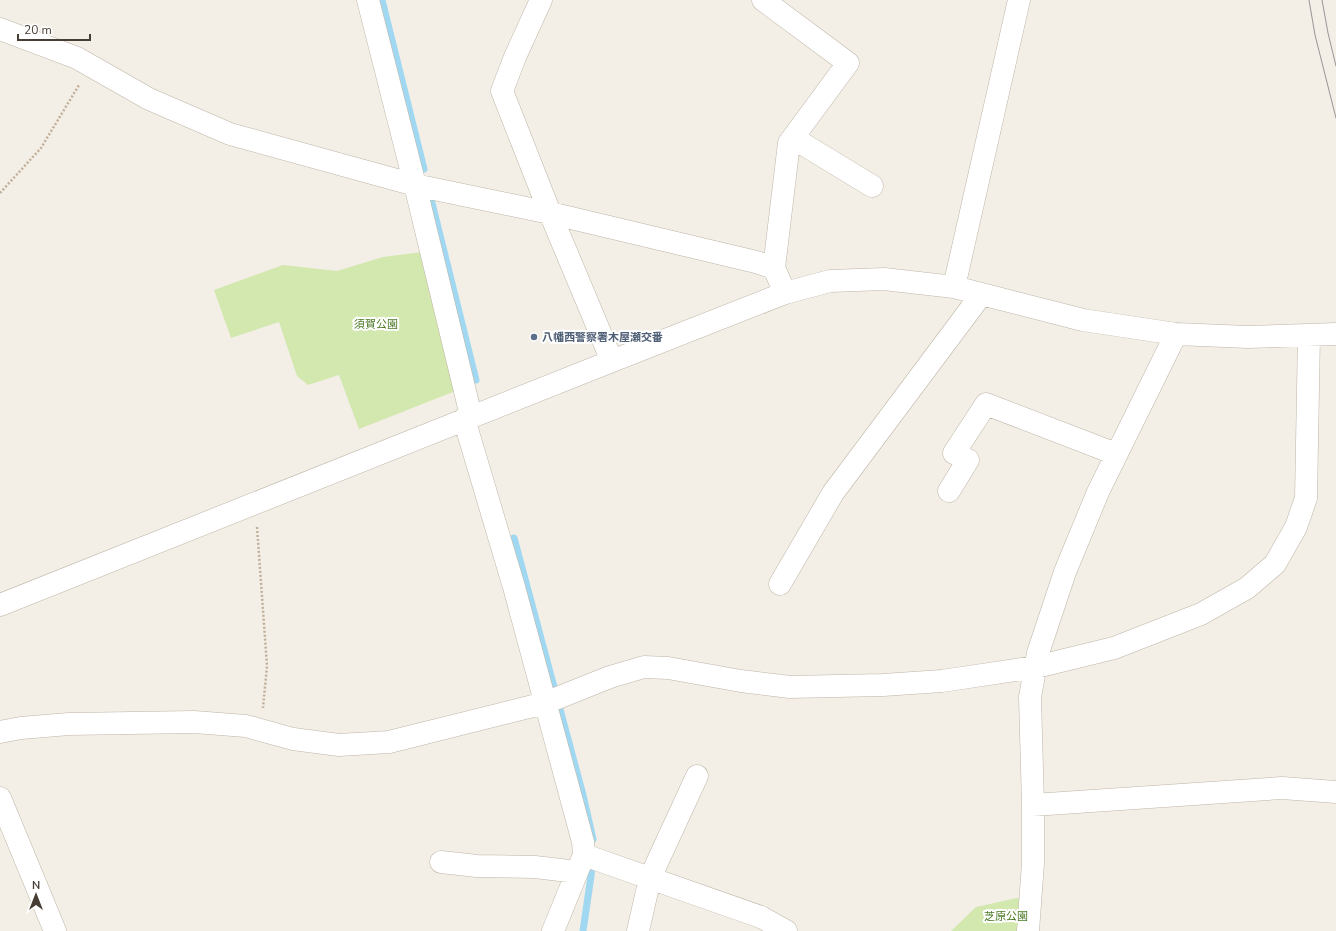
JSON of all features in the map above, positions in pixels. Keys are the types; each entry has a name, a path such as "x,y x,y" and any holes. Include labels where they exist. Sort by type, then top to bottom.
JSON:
{"street":[{"path":"368,0 415,185 468,417 514,587 553,700 587,861 553,931"},
{"path":"541,0 515,57 502,91 550,213 612,361"},
{"path":"763,0 848,63 789,143 774,268 785,293"},
{"path":"954,287 1019,0"},
{"path":"0,29 77,58 149,99 230,134 415,185 550,213 735,256 774,268"},
{"path":"793,138 872,186"},
{"path":"0,605 468,417 785,293 830,281 884,278 954,287 1083,320 1176,334 1248,337 1336,334"},
{"path":"780,584 833,493 981,294"},
{"path":"1028,931 1033,863 1030,697 1038,654 1065,572 1098,492 1176,334"},
{"path":"0,732 21,728 69,724 194,722 246,726 293,739 339,745 389,742 553,700 610,677 644,668 668,668 741,681 790,687 883,685 942,681 1036,667 1114,648 1201,614 1247,588 1275,564 1296,526 1306,498 1309,335"},
{"path":"949,491 968,460 954,453 986,404 1116,454"},
{"path":"638,931 650,878 697,776"},
{"path":"1033,805 1282,788 1336,792"},
{"path":"0,798 56,931"},
{"path":"441,862 477,866 535,867 587,861 650,878 761,917 786,931"}],"path":[{"path":"0,193 41,148 80,83 87,64"},
{"path":"255,503 267,666 260,730"}],"green space":[{"name":"須賀公園","path":"422,252 458,390 359,429 339,375 308,385 297,376 279,322 231,338 214,290 283,265 337,271 383,257"},
{"name":"芝原公園","path":"1022,897 1019,931 951,931 976,907"}],"waterway":[{"path":"382,0 424,169"},
{"path":"430,195 476,380"},
{"path":"514,538 583,795 593,839"},
{"path":"583,931 592,860"}],"tram line":[{"path":"1309,0 1315,35 1336,118"},
{"path":"1322,0 1336,66"}],"place":[{"name":"八幡西警察署木屋瀬交番","path":"534,337"}]}
